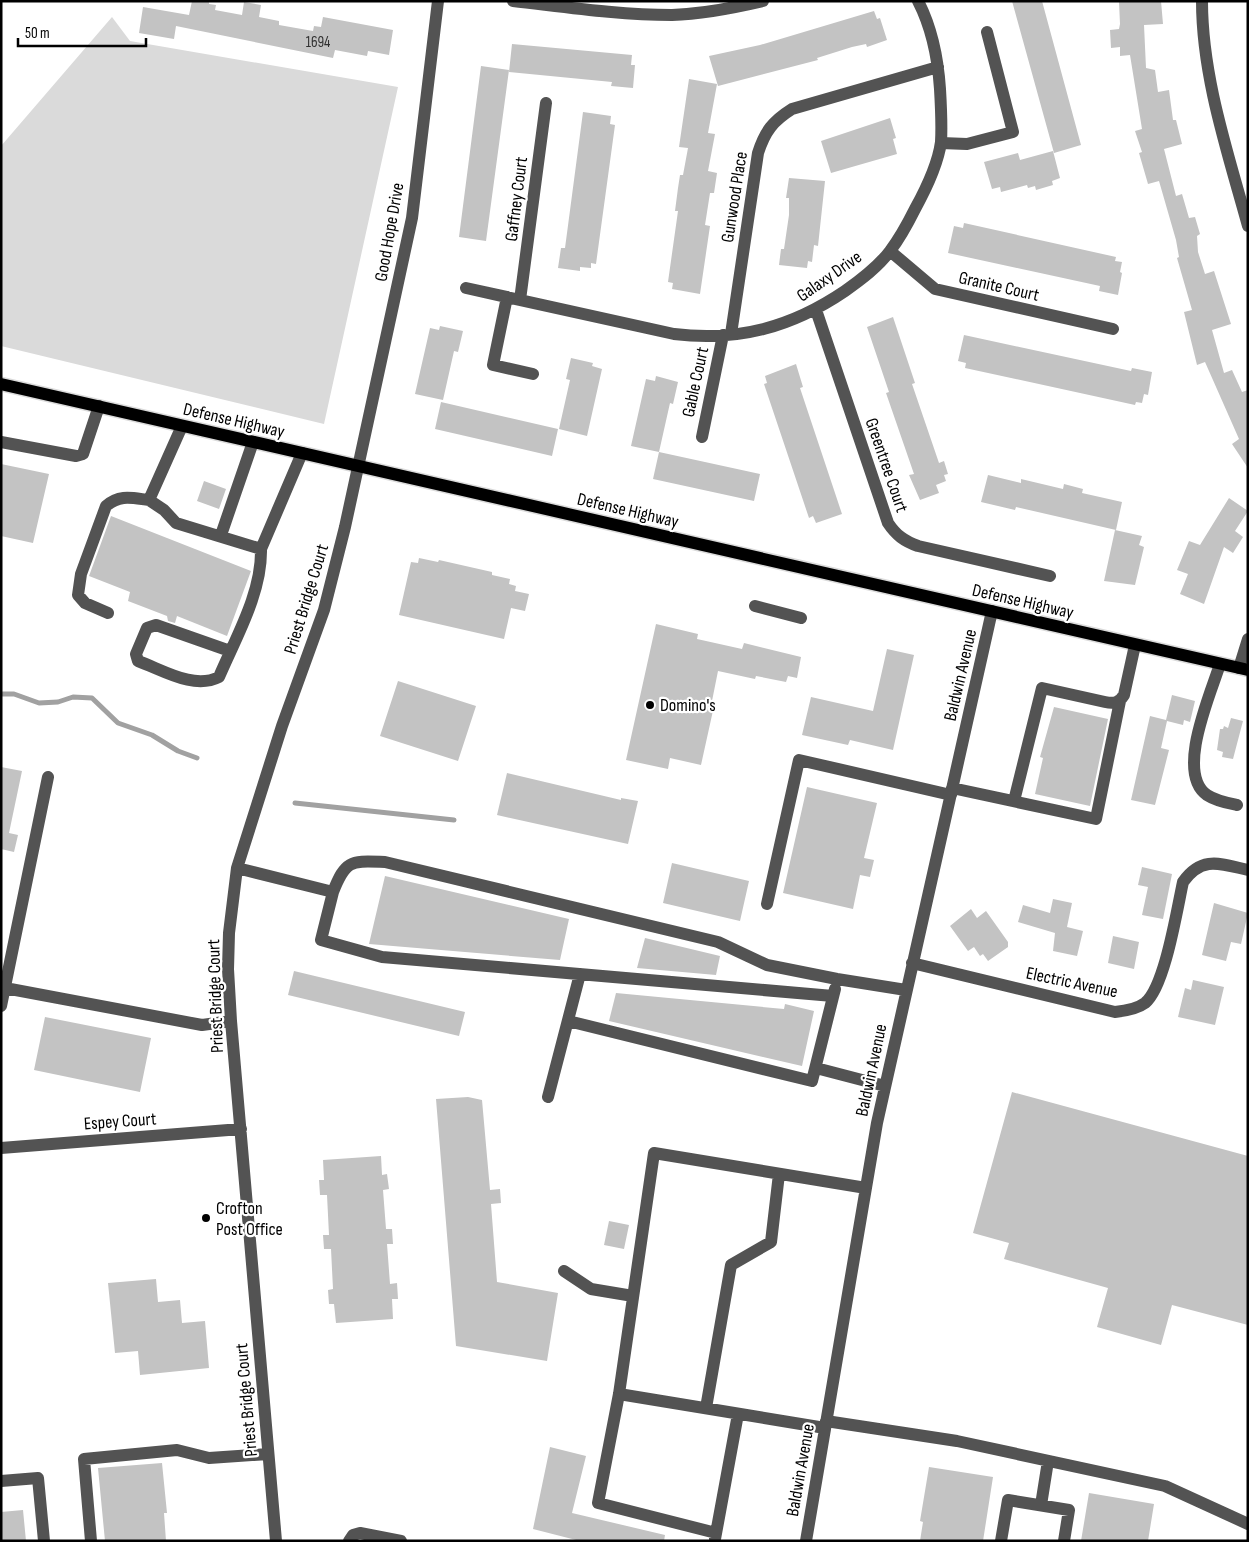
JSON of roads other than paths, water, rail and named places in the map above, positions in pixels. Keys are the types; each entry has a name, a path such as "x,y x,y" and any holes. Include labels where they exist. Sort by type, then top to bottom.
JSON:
{"main road":[{"name":"Defense Highway","path":"1,384 1244,669"}],"street":[{"name":"Good Hope Drive","path":"357,466 412,218 438,1"},
{"path":"513,1 623,13 674,15 721,10 763,1"},
{"name":"Galaxy Drive","path":"466,288 674,334 702,337 768,328 792,321 816,310 864,278 890,251 920,199 930,177 941,143 938,67 930,30 918,1"},
{"path":"1202,1 1208,62 1218,117 1248,226"},
{"path":"941,143 967,144 1013,132 987,32"},
{"name":"Gunwood Place","path":"727,335 758,152 769,127 777,118 792,109 938,67"},
{"name":"Gaffney Court","path":"533,374 494,364 514,298 546,103"},
{"name":"Granite Court","path":"890,251 935,290 1113,329"},
{"name":"Greentree Court","path":"816,310 888,523 896,534 906,542 918,546 1050,576"},
{"name":"Gable Court","path":"702,436 727,335"},
{"path":"1,442 76,456 83,454 99,406"},
{"path":"149,500 182,426"},
{"path":"221,535 253,442"},
{"path":"230,651 156,624 147,628 136,654 138,661 202,683 219,677 230,651 257,587 262,569 261,549 302,453"},
{"name":"Priest Bridge Court","path":"276,1541 231,1021 228,969 229,933 237,868 282,726 324,610 345,526 357,466"},
{"path":"108,613 85,603 78,596 81,574 106,506 115,498 125,497 149,500 164,510 176,523 221,535 261,549"},
{"path":"756,606 801,618"},
{"name":"Baldwin Avenue","path":"806,1541 885,1086 992,611"},
{"path":"1244,669 1248,639"},
{"path":"767,904 799,760 951,791 1014,801 1096,819 1120,701 1124,695 1135,645"},
{"path":"1220,664 1195,742 1193,760 1196,779 1206,795 1219,801 1236,805"},
{"path":"1014,801 1042,688 1105,702 1113,703 1120,701"},
{"path":"48,777 3,997 202,1025 231,1021"},
{"path":"833,996 382,957 320,940 333,892 341,872 347,866 360,861 385,862 718,942 767,965 837,980 906,990"},
{"name":"Electric Avenue","path":"912,963 1115,1012 1129,1010 1144,1003 1157,983 1183,882 1191,871 1202,865 1216,863 1248,870"},
{"path":"237,868 333,892"},
{"path":"548,1097 580,974"},
{"path":"568,1021 812,1081 837,980"},
{"path":"816,1068 885,1086"},
{"name":"Espey Court","path":"1,1148 241,1129"},
{"path":"738,1414 715,1537 598,1503 618,1394 654,1153 866,1188"},
{"path":"706,1408 731,1265 771,1242 779,1174"},
{"path":"564,1271 591,1289 633,1296"},
{"path":"618,1394 738,1414 958,1441 1165,1486 1248,1524"},
{"path":"90,1541 84,1459 177,1450 209,1458 268,1454"},
{"path":"1041,1506 1048,1461"},
{"path":"1,1481 38,1478 44,1541"},
{"path":"1001,1541 1008,1500 1069,1510 1064,1541"},
{"path":"349,1541 353,1535 360,1533 400,1541"}],"waterway":[{"path":"1,694 14,694 39,703 58,702 73,697 92,698 118,723 152,735 178,751 197,758"},
{"path":"295,803 454,820"}],"place":[{"name":"Domino's","path":"650,705"},
{"name":"Crofton Post Office","path":"206,1218"}]}
